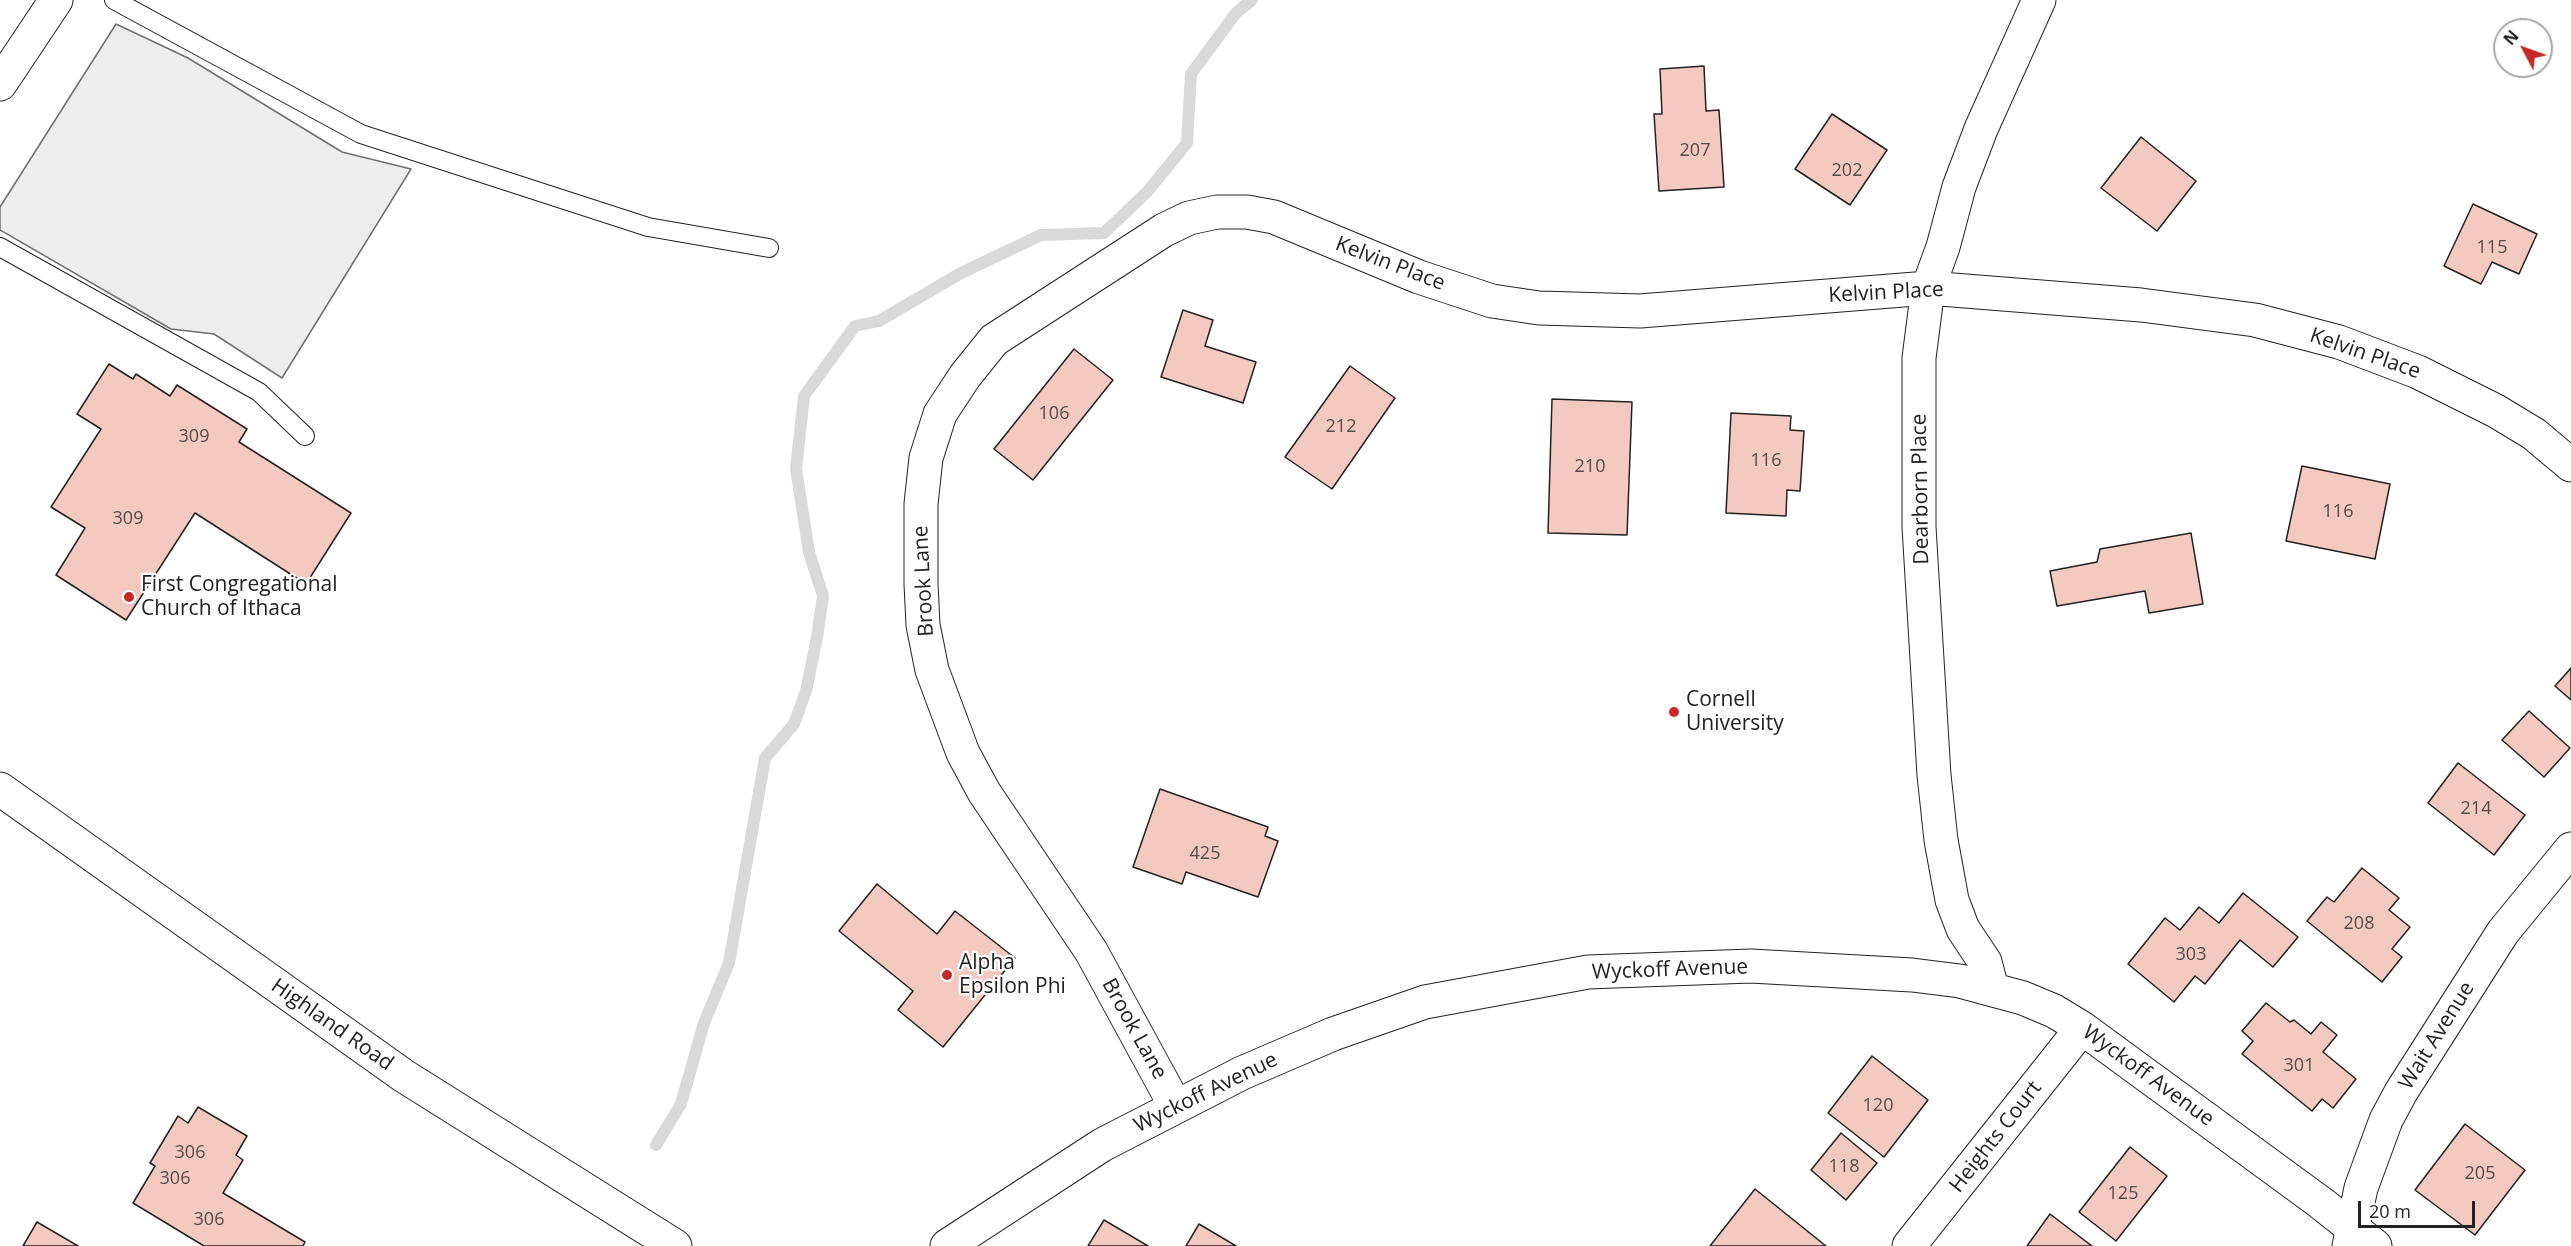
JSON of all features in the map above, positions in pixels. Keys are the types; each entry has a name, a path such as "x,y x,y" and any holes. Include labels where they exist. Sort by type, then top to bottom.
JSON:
{"street":[{"path":"0,84 56,0"},
{"name":"Dearborn Place","path":"1992,988 1984,962 1963,929 1952,900 1941,840 1934,776 1919,527 1919,358 1928,288 1981,129 2039,0"},
{"name":"Kelvin Place","path":"1217,212 1247,212 1274,217 1419,277 1492,301 1539,308 1640,311 1928,288 2141,305 2255,320 2339,342 2418,372 2496,411 2534,434 2571,465"},
{"name":"Brook Lane","path":"1176,1107 1091,951 984,792 963,753 936,681 923,625 921,504 926,458 940,414 965,376 994,340 1164,230 1189,218 1217,212"},
{"name":"Highland Road","path":"0,789 404,1076 675,1246"},
{"name":"Wait Avenue","path":"2359,1240 2361,1188 2386,1120 2401,1092 2503,932 2567,862"},
{"name":"Wyckoff Avenue","path":"947,1246 1102,1145 1242,1073 1333,1034 1425,1002 1566,976 1751,966 1912,975 1992,988 2044,1007 2082,1028 2359,1240"},
{"name":"Heights Court","path":"1909,1246 2082,1028"}],"lane":[{"path":"114,0 362,134 648,227 769,248"},
{"path":"0,247 259,392 305,436"}],"shaded area":[{"path":"116,24 188,58 342,152 411,169 282,378 214,334 171,329 0,230 0,207"}],"building":[{"path":"1704,66 1706,111 1719,110 1724,187 1659,191 1654,114 1662,114 1660,69"},
{"path":"1832,114 1887,150 1850,205 1795,169"},
{"path":"2141,137 2196,181 2157,231 2101,188"},
{"path":"2473,204 2537,234 2519,274 2492,262 2481,284 2444,266"},
{"path":"1183,310 1213,320 1205,346 1256,362 1243,403 1161,377"},
{"path":"1074,349 1113,380 1033,480 994,449"},
{"path":"109,364 133,379 136,374 170,396 177,385 247,429 239,442 351,513 306,584 195,513 126,620 56,575 85,528 51,507 101,429 77,414"},
{"path":"1350,366 1395,398 1332,489 1285,457"},
{"path":"1552,399 1632,402 1627,535 1548,533"},
{"path":"1731,413 1791,416 1790,430 1804,431 1800,491 1787,490 1786,516 1726,513"},
{"path":"2302,466 2390,484 2375,559 2286,541"},
{"path":"2191,533 2203,604 2149,613 2145,591 2057,606 2050,571 2097,562 2100,549"},
{"path":"2571,668 2571,700 2555,686"},
{"path":"2529,711 2570,748 2544,777 2502,740"},
{"path":"2458,763 2525,815 2494,855 2428,803"},
{"path":"1160,789 1268,827 1265,836 1278,841 1258,897 1186,872 1182,884 1133,867"},
{"path":"2362,868 2399,898 2389,910 2410,927 2392,949 2402,957 2382,982 2307,921 2327,897 2334,902"},
{"name":"Alpha Epsilon Phi","path":"877,884 937,934 955,911 1015,958 943,1047 898,1010 913,991 839,931"},
{"path":"2243,893 2298,937 2273,967 2240,940 2205,984 2195,976 2174,1002 2128,964 2165,918 2180,930 2199,907 2219,923"},
{"path":"2266,1003 2290,1022 2294,1020 2311,1034 2321,1022 2337,1035 2323,1052 2356,1079 2333,1108 2322,1099 2312,1111 2242,1054 2253,1041 2242,1031"},
{"path":"1872,1056 1928,1100 1884,1157 1828,1113"},
{"path":"198,1107 247,1136 236,1155 243,1160 223,1193 305,1242 303,1246 204,1246 133,1203 155,1166 150,1163 178,1116 188,1123"},
{"path":"2465,1124 2525,1170 2475,1235 2415,1190"},
{"path":"1841,1133 1877,1163 1846,1200 1811,1170"},
{"path":"2130,1147 2167,1176 2116,1241 2079,1212"},
{"path":"1755,1189 1826,1246 1710,1246"},
{"path":"2050,1214 2092,1246 2027,1246"},
{"path":"1104,1220 1148,1246 1088,1246"},
{"path":"37,1222 78,1246 23,1246"},
{"path":"1199,1224 1236,1246 1186,1246"}],"waterway":[{"path":"656,1145 681,1104 704,1023 729,963 765,758 794,724 806,691 817,637 823,596 809,552 796,469 804,396 855,326 879,321 961,273 1041,235 1104,233 1147,192 1187,143 1191,74 1236,13 1252,0"}],"place":[{"name":"First Congregational Church of Ithaca","path":"129,597"},
{"name":"Cornell University","path":"1674,712"},
{"name":"Alpha Epsilon Phi","path":"947,975"}]}
